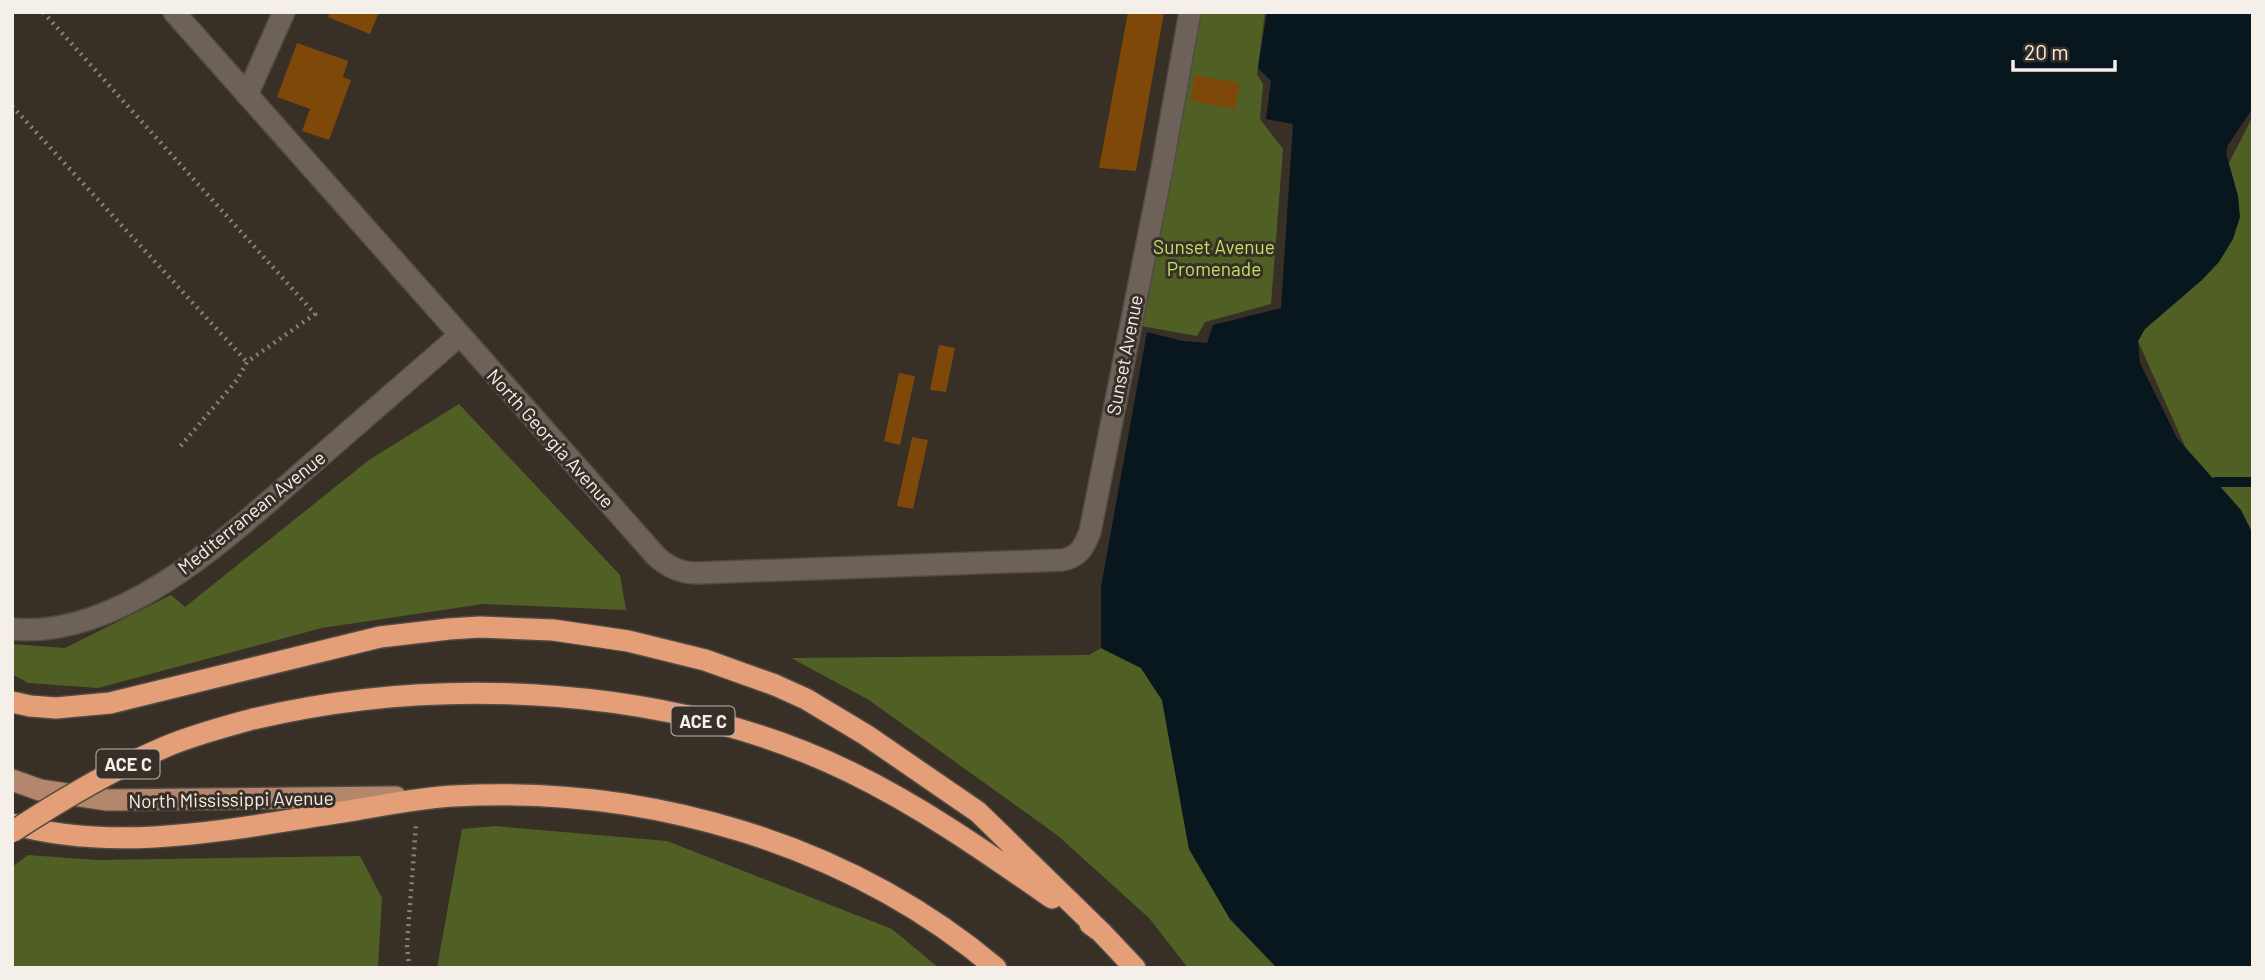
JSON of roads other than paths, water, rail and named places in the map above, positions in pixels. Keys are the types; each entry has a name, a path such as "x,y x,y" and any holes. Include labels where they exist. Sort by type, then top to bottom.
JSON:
{"highway":[{"path":"12,702 56,708 110,703 355,643 449,629 480,627 553,630 667,649 742,672 806,699 836,716 978,812 1101,932"},
{"name":"ACE C","path":"12,832 79,790 129,764 166,747 253,719 337,702 495,694 615,703 699,720 791,747 848,771 956,831 1101,932 1135,968"},
{"path":"12,824 58,834 121,838 204,832 451,796 527,794 627,804 744,831 858,876 913,907 964,941 996,968"}],"main road":[{"name":"North Mississippi Avenue","path":"12,780 40,790 107,800 451,796"}],"street":[{"name":"North Georgia Avenue","path":"174,12 656,556 674,569 697,573 1062,560"},
{"path":"247,95 284,12"},
{"name":"Sunset Avenue","path":"1062,560 1070,559 1082,550 1090,532 1190,12"},
{"name":"Mediterranean Avenue","path":"12,629 63,626 107,614 175,574 239,527 460,334"}],"waterway":[{"path":"2216,482 2253,482"}],"park label":[{"name":"Sunset Avenue Promenade","path":"1214,257"}]}
